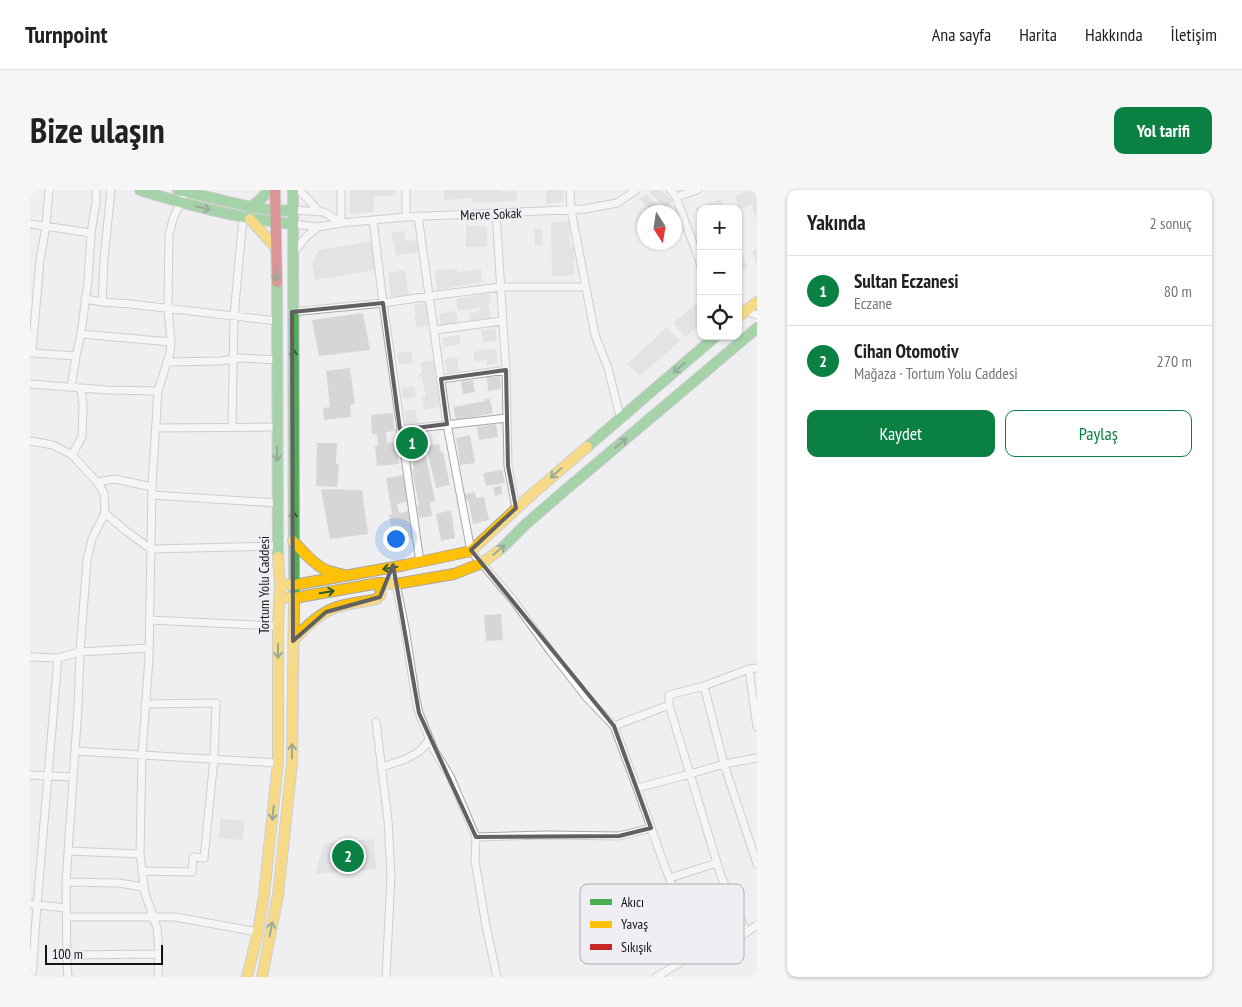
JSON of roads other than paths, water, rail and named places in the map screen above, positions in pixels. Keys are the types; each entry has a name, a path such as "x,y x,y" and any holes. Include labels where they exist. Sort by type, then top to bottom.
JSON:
{"main road":[{"path":"140,190 181,203 246,219 293,224"},
{"path":"251,208 269,190"},
{"name":"Tortum Yolu Caddesi","path":"247,977 258,932 264,895 278,763 278,626 280,584 277,546 278,321 275,190"},
{"path":"262,977 278,895 292,763 294,585 292,190"},
{"path":"183,191 251,208 276,211 292,210"},
{"path":"246,219 276,248"},
{"path":"742,311 757,302"},
{"path":"279,598 294,598 379,583 396,584 454,574 482,563 757,328"},
{"path":"280,584 294,585 347,576 471,551 516,508 711,340"},
{"path":"293,541 307,556 325,569 347,576"},
{"path":"293,640 316,618 334,608 377,599 382,594 379,583"}],"street":[{"path":"49,190 31,353 76,356"},
{"path":"71,387 88,281 96,190"},
{"path":"102,302 104,258 112,190"},
{"path":"298,190 320,212"},
{"path":"341,190 341,223"},
{"path":"406,190 406,217"},
{"path":"570,190 571,210 595,334 608,368 620,417"},
{"name":"Merve Sokak","path":"293,224 318,227 418,216 571,210 601,207 616,203 636,190"},
{"path":"670,190 676,196 697,253"},
{"path":"676,196 697,190"},
{"path":"158,977 157,928 145,894 140,854 142,756 149,648 152,491 158,391 170,353 168,235 181,203 183,191"},
{"path":"292,210 324,212 341,223"},
{"path":"496,213 506,370 508,466 516,508"},
{"path":"418,216 447,424 471,551 513,600 587,698 614,726 672,884"},
{"path":"232,427 234,316 246,219"},
{"path":"373,220 400,430 420,562"},
{"path":"30,224 91,233"},
{"path":"293,253 306,237 318,227"},
{"path":"292,312 383,303 500,287 586,287"},
{"path":"85,299 278,321"},
{"path":"742,312 757,315"},
{"path":"434,330 502,321"},
{"path":"81,334 170,342"},
{"path":"167,362 221,361 240,358 278,360"},
{"path":"441,379 506,370"},
{"path":"30,384 107,390 158,391"},
{"path":"72,455 82,438 83,405 81,388"},
{"path":"400,430 507,418"},
{"path":"156,428 277,427"},
{"path":"30,441 53,445 72,455 97,482 104,493 105,513 92,539 87,560 80,652 74,778 66,882 68,977"},
{"path":"97,482 115,479 152,491 277,503"},
{"path":"105,513 150,549 277,546"},
{"path":"396,584 416,700 422,722 434,750 450,776 476,837 475,862 497,977"},
{"path":"149,620 278,626"},
{"path":"30,656 58,658 80,652 149,648"},
{"path":"32,977 34,904 48,776 58,658"},
{"path":"725,884 669,705 669,695 704,686 753,668 757,727"},
{"path":"704,686 724,764 757,864"},
{"path":"142,871 192,872 193,857 204,858 214,759 216,703 145,704"},
{"path":"614,726 669,705"},
{"path":"376,722 388,820 391,876 386,977"},
{"path":"382,767 406,759 420,751 430,739"},
{"path":"75,751 278,763"},
{"path":"637,788 724,764 757,758"},
{"path":"30,775 74,778"},
{"path":"476,837 547,835 619,836 651,828"},
{"path":"68,851 140,854"},
{"path":"670,878 717,863"},
{"path":"66,882 118,883 144,887"},
{"path":"34,904 66,908"},
{"path":"67,917 175,917 258,932"},
{"path":"744,928 746,932 757,925"},
{"path":"67,954 159,954"},
{"path":"656,977 678,964"}],"place":[{"name":"Sultan Eczanesi","path":"412,443"},
{"name":"Cihan Otomotiv","path":"348,856"}]}
